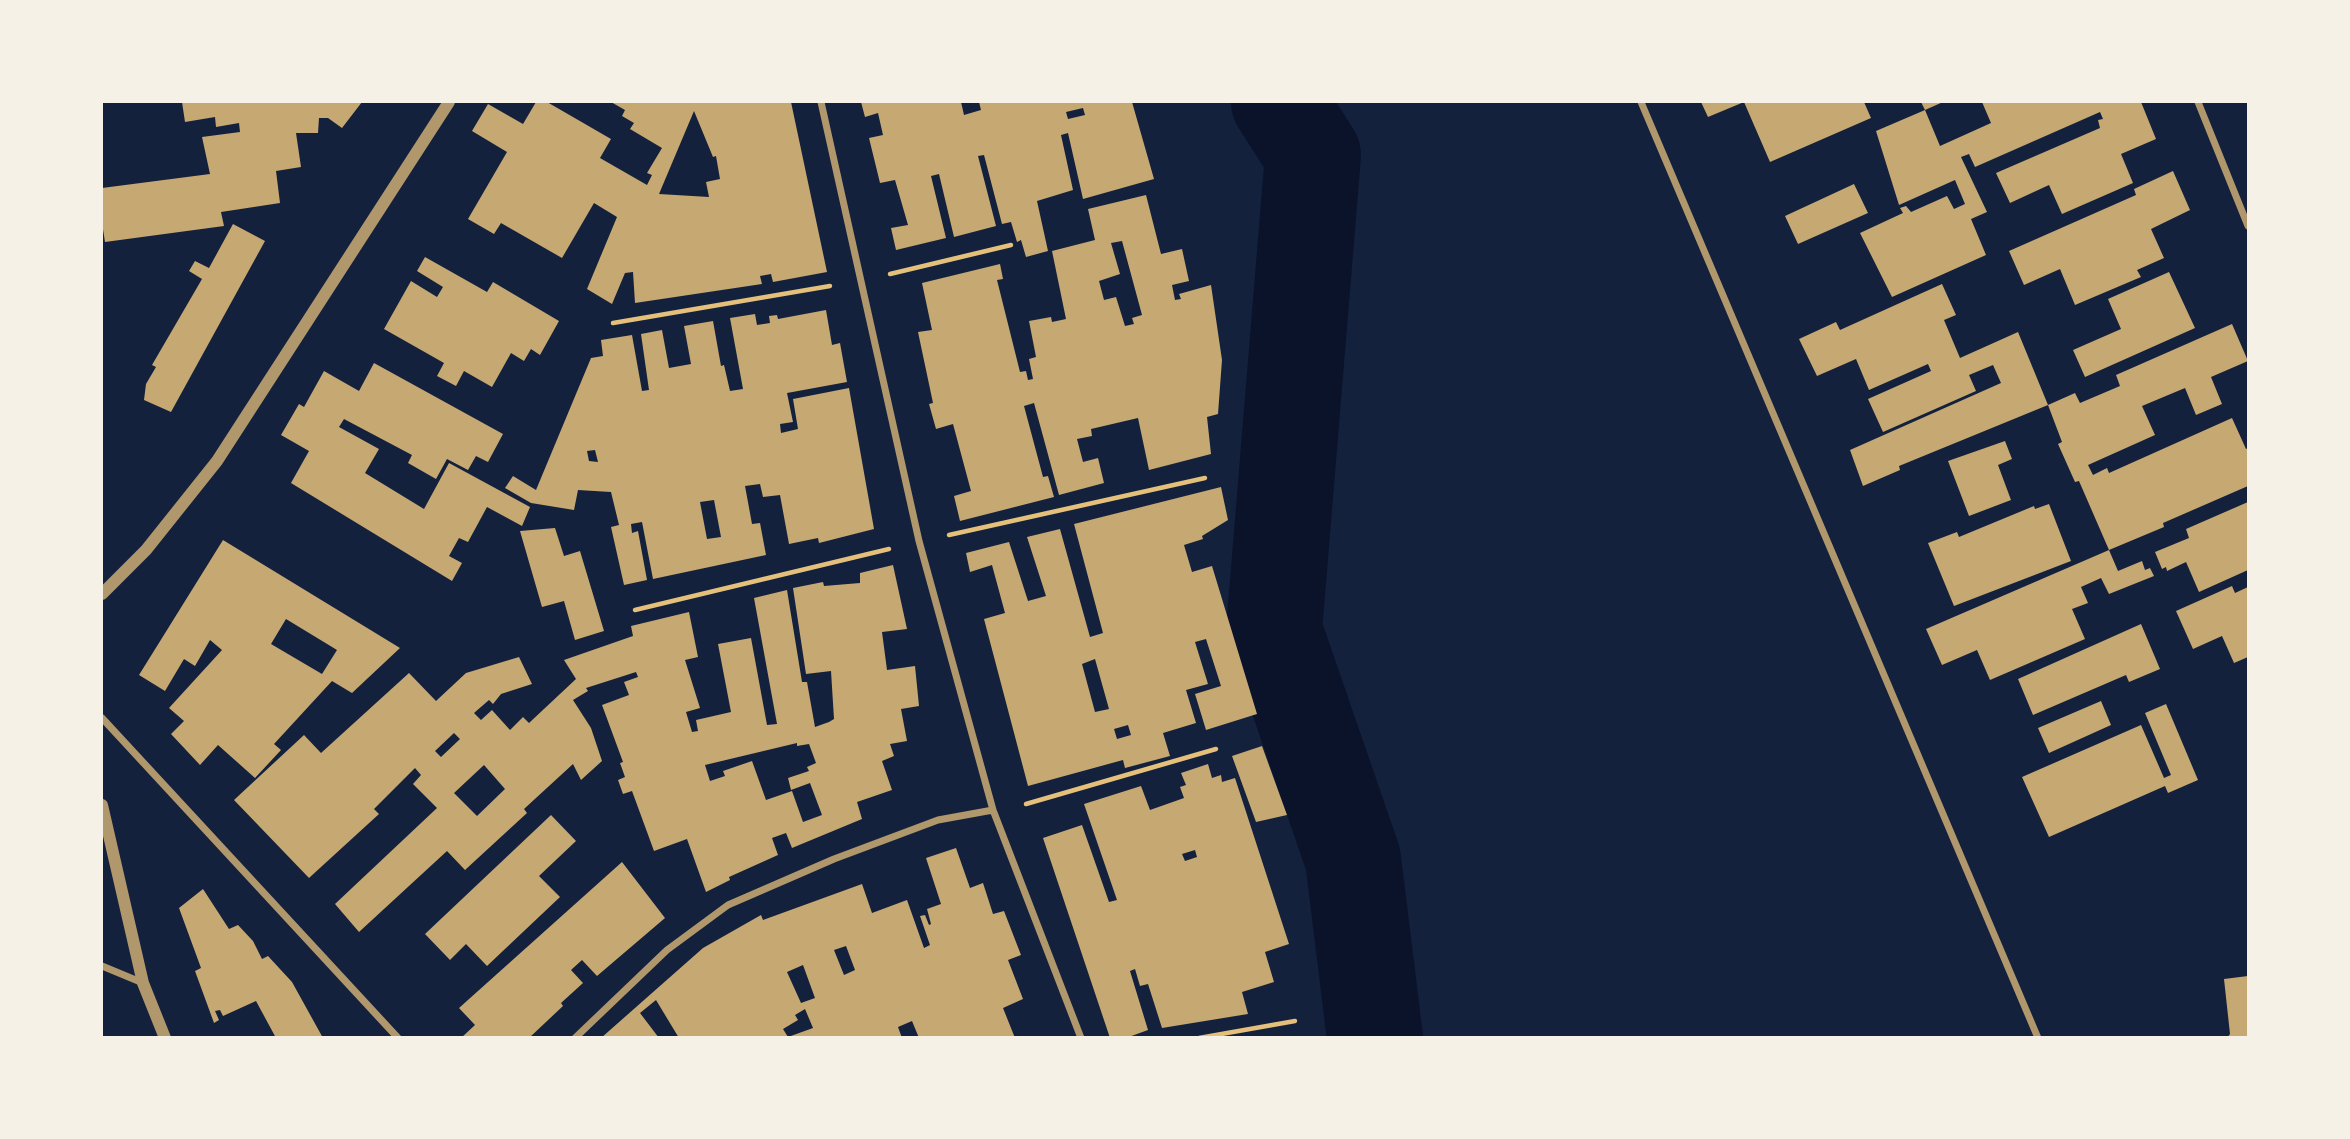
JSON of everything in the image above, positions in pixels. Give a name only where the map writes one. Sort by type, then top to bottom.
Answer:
[{"type":"street","points":[[102,594],[146,550],[217,461],[449,102]]},
{"type":"street","points":[[821,102],[919,541],[993,810],[1081,1038]]},
{"type":"street","points":[[1641,102],[2038,1038]]},
{"type":"street","points":[[2198,102],[2249,226]]},
{"type":"street","points":[[102,718],[398,1038]]},
{"type":"street","points":[[102,805],[143,983],[165,1038]]},
{"type":"street","points":[[575,1038],[667,950],[728,905],[834,859],[938,820],[993,810]]},
{"type":"street","points":[[102,965],[143,983]]},
{"type":"path","points":[[613,323],[863,281],[1011,245]]},
{"type":"path","points":[[993,810],[1034,803],[1216,749]]},
{"type":"path","points":[[1199,1038],[1295,1021]]},
{"type":"building","points":[[182,102],[362,102],[342,128],[328,118],[319,118],[318,133],[296,133],[301,167],[276,171],[280,203],[221,212],[224,226],[105,242],[102,188],[210,174],[202,137],[240,132],[239,123],[216,127],[215,117],[185,122]]},
{"type":"building","points":[[536,102],[547,102],[611,139],[600,158],[647,185],[652,175],[647,173],[662,148],[630,129],[634,123],[622,116],[625,110],[611,102],[791,102],[827,272],[773,282],[771,274],[760,276],[762,284],[635,303],[633,272],[625,273],[612,304],[587,289],[617,217],[594,203],[562,258],[501,223],[494,234],[468,219],[507,152],[472,131],[488,104],[523,124]],"holes":[[[694,111],[713,157],[716,156],[720,179],[706,182],[709,197],[659,194]]]},
{"type":"building","points":[[861,102],[961,102],[964,115],[981,110],[979,102],[1132,102],[1154,179],[1083,199],[1068,133],[1061,135],[1073,190],[1037,201],[1048,251],[1026,257],[1021,240],[1017,242],[1011,222],[1002,224],[984,155],[978,156],[996,226],[954,237],[939,174],[931,176],[946,238],[896,250],[891,228],[908,225],[895,180],[880,183],[869,138],[883,135],[878,113],[865,117]],"holes":[[[1083,108],[1085,115],[1068,119],[1066,112]]]},
{"type":"building","points":[[1701,102],[1744,102],[1708,117]]},
{"type":"building","points":[[1744,102],[1864,102],[1871,118],[1770,162]]},
{"type":"building","points":[[1921,102],[1943,102],[1925,110]]},
{"type":"building","points":[[1982,102],[2141,102],[2156,139],[2121,154],[2133,183],[2062,214],[2049,185],[2010,203],[1996,173],[2100,128],[2098,120],[2103,119],[2100,112],[1975,167],[1969,154],[1961,157],[1987,212],[1971,219],[1986,255],[1892,297],[1860,233],[1903,213],[1900,208],[1906,206],[1911,212],[1947,196],[1954,209],[1965,204],[1955,180],[1899,205],[1876,131],[1925,110],[1940,146],[1991,123]]},
{"type":"building","points":[[2173,171],[2190,210],[2151,229],[2164,258],[2137,270],[2141,277],[2075,305],[2060,269],[2024,285],[2009,251],[2136,195],[2134,189]]},
{"type":"building","points":[[1854,184],[1868,213],[1798,244],[1785,216]]},
{"type":"building","points":[[1146,195],[1161,254],[1182,249],[1189,281],[1172,285],[1175,300],[1181,299],[1179,294],[1211,285],[1222,360],[1218,414],[1207,417],[1211,454],[1149,470],[1138,418],[1091,429],[1092,436],[1077,439],[1083,462],[1098,458],[1104,483],[1059,495],[1034,403],[1024,406],[1043,477],[1048,476],[1054,497],[960,521],[954,496],[971,491],[953,424],[936,429],[929,404],[933,403],[918,332],[932,330],[922,283],[1000,264],[1003,279],[997,280],[1020,372],[1026,371],[1028,380],[1033,379],[1029,359],[1036,357],[1029,321],[1051,317],[1052,322],[1066,319],[1052,251],[1095,240],[1088,209]],"holes":[[[1122,241],[1142,315],[1132,318],[1134,324],[1125,326],[1116,297],[1104,300],[1099,281],[1120,274],[1111,243]]]},
{"type":"building","points":[[233,224],[265,241],[171,412],[144,400],[146,384],[156,367],[152,365],[202,279],[189,271],[195,261],[209,268]]},
{"type":"building","points":[[425,257],[487,292],[493,282],[559,321],[540,355],[531,349],[524,361],[511,353],[492,387],[464,371],[456,386],[437,376],[444,363],[384,329],[411,281],[437,297],[443,287],[417,271]]},
{"type":"building","points":[[2169,272],[2195,328],[2085,377],[2073,350],[2121,329],[2108,299]]},
{"type":"building","points":[[1942,284],[1956,315],[1944,320],[1960,358],[2018,332],[2048,405],[1899,466],[1900,470],[1863,486],[1850,450],[2001,383],[1993,365],[1969,375],[1976,391],[1883,432],[1868,399],[1931,371],[1928,364],[1869,390],[1856,359],[1817,376],[1799,339],[1836,322],[1840,330]]},
{"type":"building","points":[[826,310],[832,345],[840,343],[847,382],[787,393],[793,422],[780,424],[781,433],[798,429],[793,399],[849,388],[874,529],[819,543],[818,538],[789,544],[780,495],[763,497],[760,484],[745,486],[752,524],[760,523],[766,555],[653,579],[642,522],[631,524],[632,533],[638,531],[647,580],[624,585],[611,527],[619,525],[611,492],[578,490],[574,510],[531,503],[505,488],[513,476],[536,490],[591,358],[603,356],[601,340],[632,335],[642,391],[649,390],[641,334],[662,330],[669,368],[691,364],[684,326],[713,321],[721,366],[724,365],[730,391],[743,389],[730,318],[755,314],[757,325],[770,323],[769,316],[777,315],[778,319]],"holes":[[[595,450],[598,462],[589,461],[587,451]],[[714,500],[721,537],[707,539],[700,502]]]},
{"type":"building","points":[[2232,324],[2248,361],[2211,377],[2222,404],[2196,415],[2185,388],[2142,406],[2155,435],[2088,465],[2093,475],[2107,468],[2109,473],[2232,418],[2246,449],[2248,448],[2248,486],[2163,523],[2164,527],[2109,550],[2079,481],[2075,482],[2058,444],[2062,442],[2048,405],[2075,393],[2080,403],[2120,386],[2116,375]]},
{"type":"building","points":[[374,363],[503,434],[488,462],[476,456],[468,470],[447,459],[436,479],[408,463],[412,455],[344,419],[339,427],[379,449],[365,473],[424,509],[449,463],[530,507],[522,526],[487,507],[468,542],[459,538],[449,556],[462,563],[452,581],[291,483],[309,451],[281,435],[299,404],[304,407],[324,371],[359,391]]},
{"type":"building","points":[[2005,441],[2012,459],[1998,465],[2011,500],[1969,516],[1948,461]]},
{"type":"building","points":[[1221,487],[1228,520],[1202,536],[1203,539],[1184,545],[1192,572],[1212,566],[1257,714],[1206,730],[1195,694],[1221,686],[1206,639],[1195,642],[1208,684],[1186,690],[1196,723],[1163,733],[1170,756],[1125,768],[1123,760],[1028,786],[984,619],[1005,613],[992,565],[970,572],[966,553],[1009,542],[1028,601],[1046,596],[1027,537],[1060,529],[1090,637],[1103,633],[1074,524]],"holes":[[[1095,659],[1109,709],[1095,712],[1082,664]],[[1128,725],[1131,735],[1117,739],[1114,729]]]},
{"type":"building","points":[[2248,502],[2248,570],[2199,592],[2186,562],[2167,571],[2166,567],[2162,569],[2155,552],[2189,538],[2186,529]]},
{"type":"building","points":[[2049,504],[2071,561],[1954,606],[1928,543],[1957,532],[1959,537],[2034,506],[2035,509]]},
{"type":"building","points":[[555,528],[564,556],[580,551],[604,631],[575,640],[564,601],[542,607],[520,531]]},
{"type":"building","points":[[223,540],[400,648],[352,693],[332,681],[274,744],[281,750],[255,778],[218,745],[200,765],[171,734],[184,721],[169,708],[222,650],[210,640],[195,666],[184,659],[165,691],[139,675]],"holes":[[[286,619],[337,650],[322,674],[271,644]]]},
{"type":"building","points":[[2109,550],[2118,571],[2142,561],[2145,570],[2150,568],[2154,576],[2109,594],[2101,578],[2081,587],[2088,603],[2072,609],[2085,639],[1990,680],[1977,650],[1942,665],[1926,629]]},
{"type":"building","points":[[893,565],[907,629],[882,632],[887,670],[915,666],[919,706],[901,709],[907,741],[890,744],[894,756],[882,761],[892,790],[857,802],[862,819],[792,848],[786,833],[772,838],[778,855],[729,877],[730,880],[706,892],[687,839],[654,851],[632,791],[623,794],[618,780],[625,777],[620,763],[623,762],[602,705],[629,695],[624,682],[638,677],[636,672],[586,688],[588,691],[573,700],[591,728],[602,761],[581,780],[573,764],[524,809],[527,813],[465,870],[447,851],[359,932],[335,904],[437,808],[413,784],[421,775],[415,768],[374,809],[379,814],[309,878],[234,800],[304,735],[321,753],[409,673],[436,701],[466,673],[519,657],[532,684],[501,694],[493,704],[489,700],[474,713],[481,720],[492,710],[510,730],[523,717],[529,723],[576,679],[564,660],[633,636],[631,626],[689,612],[698,657],[685,660],[700,708],[686,712],[692,732],[698,731],[696,720],[731,712],[718,644],[751,638],[767,725],[777,724],[754,598],[787,590],[802,682],[807,682],[815,727],[829,722],[834,719],[831,671],[806,674],[793,588],[823,582],[824,586],[860,583],[860,573]],"holes":[[[454,733],[460,739],[441,757],[435,751]],[[797,743],[797,746],[809,744],[816,763],[807,767],[809,771],[788,778],[791,790],[810,783],[822,815],[803,822],[792,791],[766,800],[752,761],[723,771],[725,776],[710,781],[705,765]],[[484,765],[505,789],[477,816],[454,793]]]},
{"type":"building","points":[[2232,586],[2235,593],[2248,587],[2248,657],[2234,663],[2222,636],[2193,649],[2176,611]]},
{"type":"building","points":[[2141,624],[2160,669],[2129,682],[2126,675],[2033,715],[2018,679]]},
{"type":"building","points":[[2101,701],[2111,725],[2049,753],[2038,728]]},
{"type":"building","points":[[2166,704],[2198,780],[2168,793],[2165,786],[2049,837],[2022,777],[2141,725],[2164,778],[2171,775],[2145,713]]},
{"type":"building","points":[[1262,746],[1287,815],[1256,822],[1232,756]]},
{"type":"building","points":[[1208,764],[1212,778],[1221,775],[1222,782],[1235,778],[1289,944],[1265,952],[1274,982],[1242,992],[1248,1014],[1162,1028],[1148,984],[1140,986],[1135,969],[1130,971],[1148,1030],[1126,1038],[1110,1038],[1043,838],[1082,825],[1109,902],[1117,900],[1084,804],[1141,786],[1150,810],[1184,798],[1180,787],[1186,785],[1181,773]],"holes":[[[1195,850],[1197,857],[1185,861],[1182,854]]]},
{"type":"building","points":[[551,815],[576,841],[539,876],[560,897],[487,966],[466,944],[450,960],[425,934]]},
{"type":"building","points":[[956,848],[970,888],[983,883],[993,914],[1004,911],[1021,955],[1008,960],[1023,999],[1003,1008],[1015,1038],[919,1038],[912,1021],[898,1027],[902,1038],[679,1038],[656,1000],[640,1013],[659,1038],[601,1038],[703,948],[761,915],[763,920],[862,884],[872,913],[907,900],[924,948],[930,945],[920,916],[925,915],[929,925],[931,924],[927,909],[941,904],[926,858]],"holes":[[[846,946],[855,970],[844,975],[834,950]],[[803,965],[815,998],[801,1003],[787,972]],[[805,1009],[813,1028],[788,1037],[783,1029],[798,1020],[795,1015]]]},
{"type":"building","points":[[622,862],[665,918],[597,976],[582,960],[571,970],[583,983],[529,1038],[461,1038],[475,1025],[459,1008]]},
{"type":"building","points":[[203,889],[229,929],[238,925],[253,941],[262,959],[268,956],[292,982],[323,1038],[276,1038],[256,1001],[223,1016],[220,1010],[215,1011],[219,1020],[214,1023],[195,971],[201,968],[179,908]]},
{"type":"building","points":[[2248,976],[2248,1038],[2227,1038],[2230,1034],[2224,979]]},
{"type":"waterway","points":[[1279,102],[1313,155],[1274,630],[1353,859],[1375,1038]]}]
